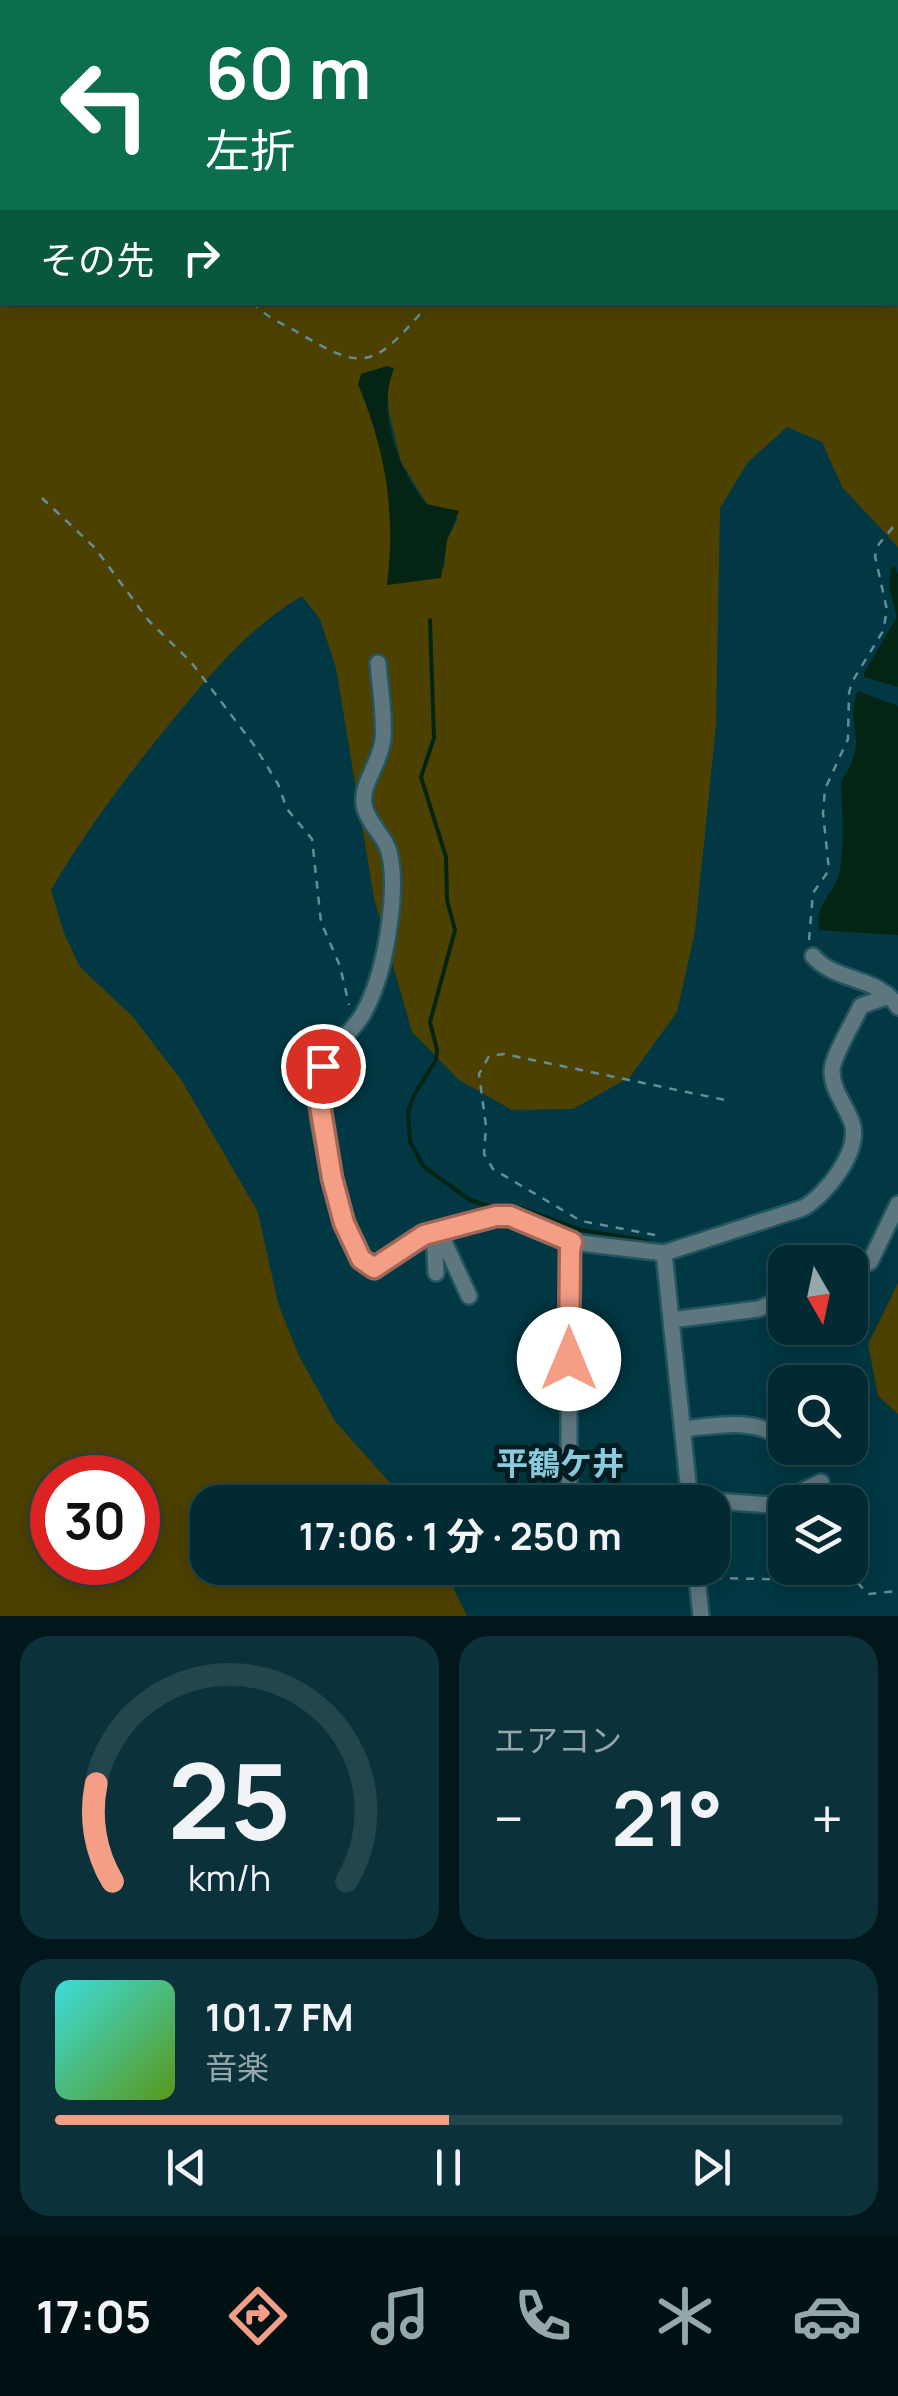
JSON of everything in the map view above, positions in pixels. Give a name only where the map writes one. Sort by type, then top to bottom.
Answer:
[{"type":"street","points":[[378,663],[383,738],[363,798],[364,810],[389,853],[391,915],[377,984],[356,1025],[323,1066],[316,1081],[322,1128],[344,1223],[361,1259],[374,1268],[424,1235],[496,1216],[510,1216],[572,1242],[664,1253],[803,1208],[819,1196],[846,1158],[853,1133],[838,1098],[832,1070],[861,1006],[894,1001]]},
{"type":"street","points":[[813,956],[832,973],[881,989],[894,1001]]},
{"type":"street","points":[[868,1263],[898,1204]]},
{"type":"street","points":[[436,1232],[436,1273]]},
{"type":"street","points":[[436,1232],[469,1296]]},
{"type":"street","points":[[570,1485],[572,1242]]},
{"type":"street","points":[[664,1253],[688,1485]]},
{"type":"street","points":[[671,1320],[768,1306]]},
{"type":"street","points":[[682,1429],[742,1424],[768,1428]]},
{"type":"street","points":[[816,1485],[821,1482]]},
{"type":"street","points":[[730,1503],[768,1505]]},
{"type":"street","points":[[698,1585],[701,1616]]},
{"type":"path","points":[[257,305],[317,344],[352,361],[371,358],[391,348],[420,314]]},
{"type":"path","points":[[42,498],[95,548],[149,621],[192,662],[254,745],[278,784],[287,808],[312,839],[321,922],[340,966],[350,1015],[356,1025]]},
{"type":"path","points":[[813,956],[808,948],[809,909],[813,893],[829,870],[824,789],[848,739],[852,682],[883,631],[887,610],[875,556],[879,544],[898,521]]},
{"type":"path","points":[[664,1253],[654,1234],[581,1220],[494,1169],[484,1154],[486,1126],[479,1074],[483,1062],[489,1056],[504,1054],[730,1101]]},
{"type":"path","points":[[730,1575],[856,1581],[868,1594],[898,1590]]},
{"type":"shaded area","points":[[0,305],[898,305],[898,547],[842,487],[822,442],[787,427],[748,462],[720,508],[716,725],[695,931],[677,1012],[630,1077],[573,1109],[512,1110],[459,1080],[412,1032],[374,898],[336,668],[320,619],[302,596],[249,635],[190,699],[110,801],[51,890],[80,967],[133,1017],[182,1081],[258,1212],[278,1303],[299,1356],[335,1421],[392,1485],[190,1485],[190,1585],[452,1585],[467,1616],[0,1616]],"holes":[[[388,366],[394,369],[387,386],[389,413],[401,462],[427,504],[458,518],[447,540],[444,568],[388,585],[392,539],[385,459],[361,374]]]},
{"type":"shaded area","points":[[388,366],[394,369],[387,403],[389,421],[407,474],[426,504],[459,511],[447,540],[441,578],[387,585],[390,532],[386,483],[376,434],[358,384],[361,374]]},
{"type":"shaded area","points":[[892,566],[898,575],[898,687],[864,677],[897,617],[889,587]]},
{"type":"shaded area","points":[[858,691],[898,706],[898,935],[819,930],[822,905],[840,870],[841,781],[855,753],[853,714]]},
{"type":"shaded area","points":[[898,1283],[898,1414],[878,1396],[868,1344]]},
{"type":"waterway","points":[[430,620],[434,738],[421,777],[446,857],[447,900],[455,930],[430,1022],[436,1060],[408,1112],[410,1142],[424,1167],[470,1200],[488,1206],[520,1208],[581,1230],[647,1241]]},
{"type":"district","name":"平鶴ケ井","points":[[560,1463]]},
{"type":"route","points":[[323,1066],[316,1081],[322,1128],[344,1223],[361,1259],[374,1268],[424,1235],[496,1216],[510,1216],[555,1233],[572,1242],[569,1359]]}]
